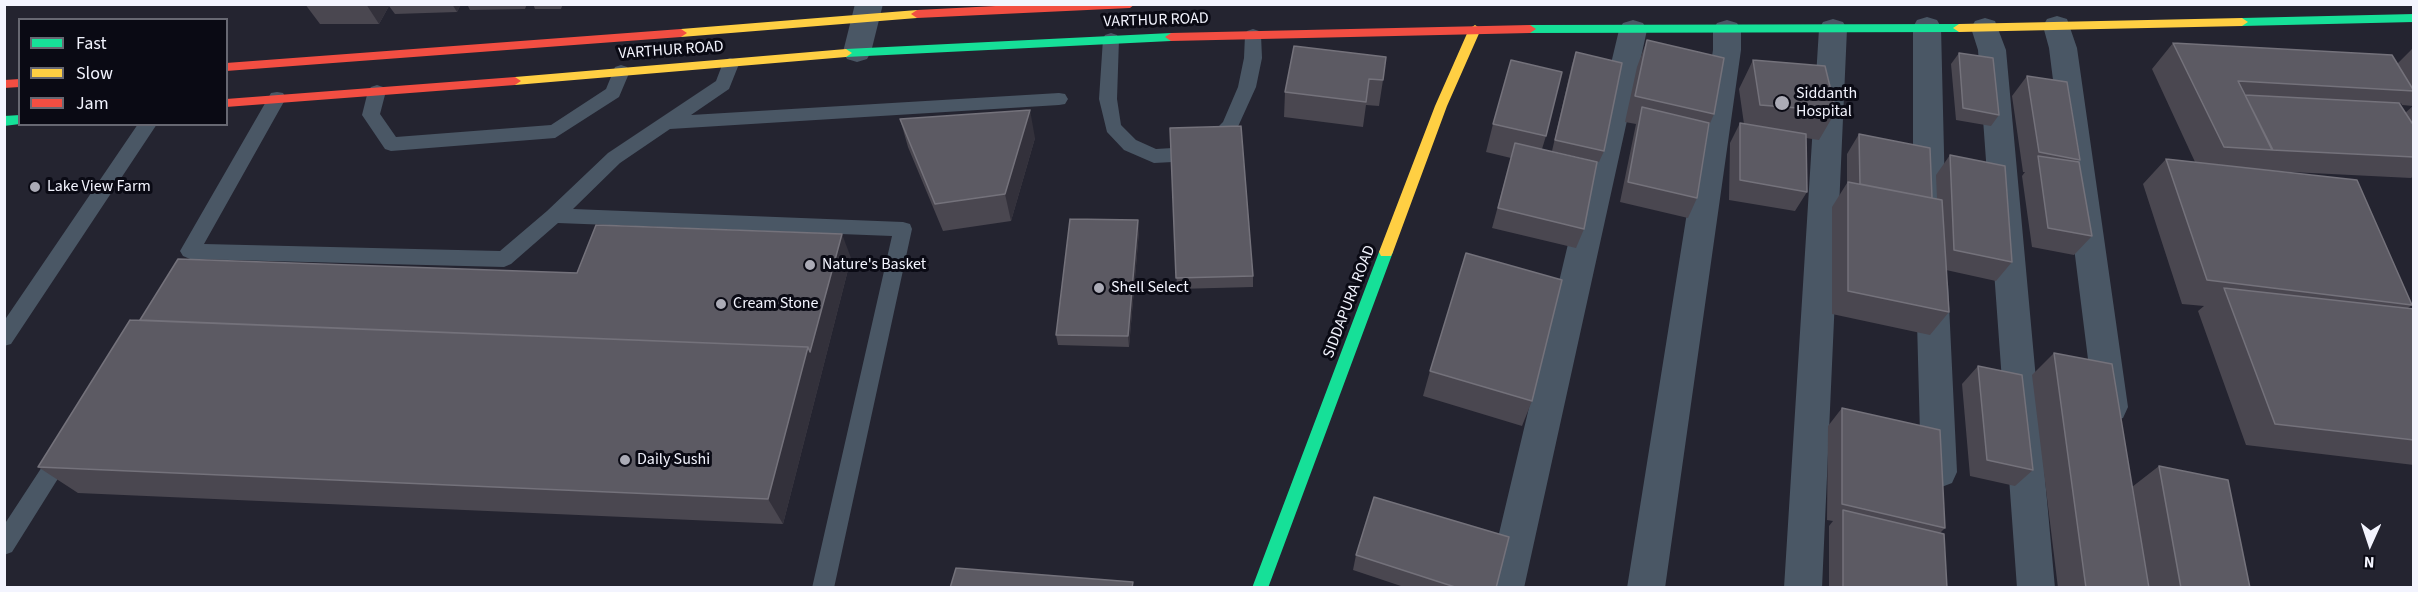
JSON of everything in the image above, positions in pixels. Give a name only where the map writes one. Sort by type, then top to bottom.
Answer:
[{"type":"main road","name":"VARTHUR ROAD","points":[[228,67],[686,33],[866,11],[1130,4]]},
{"type":"main road","name":"VARTHUR ROAD","points":[[228,103],[730,64],[856,52],[1111,39],[1475,29],[1985,28],[2414,18]]},
{"type":"main road","name":"SIDDAPURA ROAD","points":[[1260,588],[1442,106],[1475,29]]},
{"type":"street","points":[[856,52],[866,11]]},
{"type":"street","points":[[2057,26],[2065,60],[2115,434]]},
{"type":"street","points":[[1927,27],[1930,224]]},
{"type":"street","points":[[1985,28],[1992,50],[2036,588]]},
{"type":"street","points":[[1803,588],[1833,29]]},
{"type":"street","points":[[1505,588],[1633,30]]},
{"type":"street","points":[[1646,588],[1725,61],[1727,30]]},
{"type":"street","points":[[1931,259],[1940,502]]},
{"type":"lane","points":[[1111,39],[1108,99],[1113,127],[1130,145],[1154,156],[1192,154],[1212,144],[1230,126],[1247,87],[1253,58],[1253,35]]},
{"type":"lane","points":[[190,251],[504,259],[554,216],[614,158],[663,123],[723,85],[730,64]]},
{"type":"lane","points":[[377,91],[371,115],[391,144],[543,132],[555,131],[613,93],[621,71]]},
{"type":"lane","points":[[178,271],[277,98]]},
{"type":"lane","points":[[663,123],[1059,99]]},
{"type":"lane","points":[[4,338],[147,126]]},
{"type":"lane","points":[[554,216],[903,229],[823,588]]},
{"type":"lane","points":[[4,545],[73,437]]},
{"type":"building","points":[[1647,40],[1724,58],[1714,114],[1635,96]]},
{"type":"building","points":[[2173,43],[2392,55],[2414,91],[2238,81],[2273,150],[2224,147]]},
{"type":"building","points":[[1294,46],[1386,57],[1383,80],[1369,79],[1366,102],[1285,92]]},
{"type":"building","points":[[1576,52],[1622,63],[1604,151],[1555,140]]},
{"type":"building","points":[[1959,53],[1993,58],[1999,115],[1963,108]]},
{"type":"building","points":[[1511,60],[1562,72],[1546,136],[1493,124]]},
{"type":"building","points":[[1753,60],[1825,66],[1836,111],[1760,105]]},
{"type":"building","points":[[2027,76],[2067,82],[2080,160],[2039,152]]},
{"type":"building","points":[[2245,95],[2399,103],[2414,126],[2414,157],[2272,150]]},
{"type":"building","points":[[1642,107],[1709,123],[1697,198],[1628,182]]},
{"type":"building","points":[[1030,110],[1005,194],[935,204],[900,119]]},
{"type":"building","points":[[1740,123],[1806,134],[1807,192],[1740,180]]},
{"type":"building","points":[[1241,126],[1253,276],[1176,278],[1170,128]]},
{"type":"building","points":[[1859,134],[1930,148],[1932,198],[1860,184]]},
{"type":"building","points":[[1515,143],[1597,162],[1584,229],[1498,208]]},
{"type":"building","points":[[1950,155],[2005,166],[2012,262],[1954,250]]},
{"type":"building","points":[[2038,156],[2079,162],[2092,236],[2048,228]]},
{"type":"building","points":[[2166,159],[2357,180],[2412,305],[2207,280]]},
{"type":"building","points":[[1848,182],[1942,200],[1949,312],[1848,291]]},
{"type":"building","name":"Shell Select","points":[[1070,219],[1138,220],[1128,336],[1056,335]]},
{"type":"building","points":[[596,225],[842,234],[810,352],[808,347],[140,320],[178,259],[577,273]]},
{"type":"building","points":[[1466,253],[1562,280],[1532,401],[1430,371]]},
{"type":"building","points":[[2224,288],[2414,309],[2414,440],[2275,424]]},
{"type":"building","points":[[130,320],[808,347],[768,499],[38,467]]},
{"type":"building","points":[[2054,353],[2112,364],[2149,588],[2086,588]]},
{"type":"building","points":[[1978,366],[2022,375],[2033,470],[1987,460]]},
{"type":"building","points":[[1842,408],[1940,430],[1945,528],[1842,504]]},
{"type":"building","points":[[2159,466],[2228,480],[2250,588],[2181,588]]},
{"type":"building","points":[[1374,497],[1509,537],[1496,588],[1458,588],[1356,555]]},
{"type":"building","points":[[1843,510],[1944,534],[1947,588],[1843,588]]},
{"type":"building","points":[[956,568],[1133,582],[1132,588],[950,588]]},
{"type":"traffic: fast","points":[[2242,22],[2414,18]]},
{"type":"traffic: fast","points":[[1530,29],[1959,28]]},
{"type":"traffic: fast","points":[[846,53],[1171,37]]},
{"type":"traffic: fast","points":[[4,121],[18,120]]},
{"type":"traffic: fast","points":[[1260,588],[1386,252]]},
{"type":"traffic: slow","points":[[681,33],[917,14]]},
{"type":"traffic: slow","points":[[1959,28],[2242,22]]},
{"type":"traffic: slow","points":[[1386,252],[1441,106],[1475,29]]},
{"type":"traffic: slow","points":[[515,81],[846,53]]},
{"type":"traffic: jam","points":[[917,14],[1130,4]]},
{"type":"traffic: jam","points":[[1171,37],[1530,29]]},
{"type":"traffic: jam","points":[[228,67],[681,33]]},
{"type":"traffic: jam","points":[[228,103],[515,81]]},
{"type":"traffic: jam","points":[[4,84],[18,83]]},
{"type":"place","name":"Siddanth Hospital","points":[[1782,103]]},
{"type":"place","name":"Lake View Farm","points":[[35,187]]},
{"type":"place","name":"Nature's Basket","points":[[810,265]]},
{"type":"place","name":"Shell Select","points":[[1099,288]]},
{"type":"place","name":"Cream Stone","points":[[721,304]]},
{"type":"place","name":"Daily Sushi","points":[[625,460]]}]
